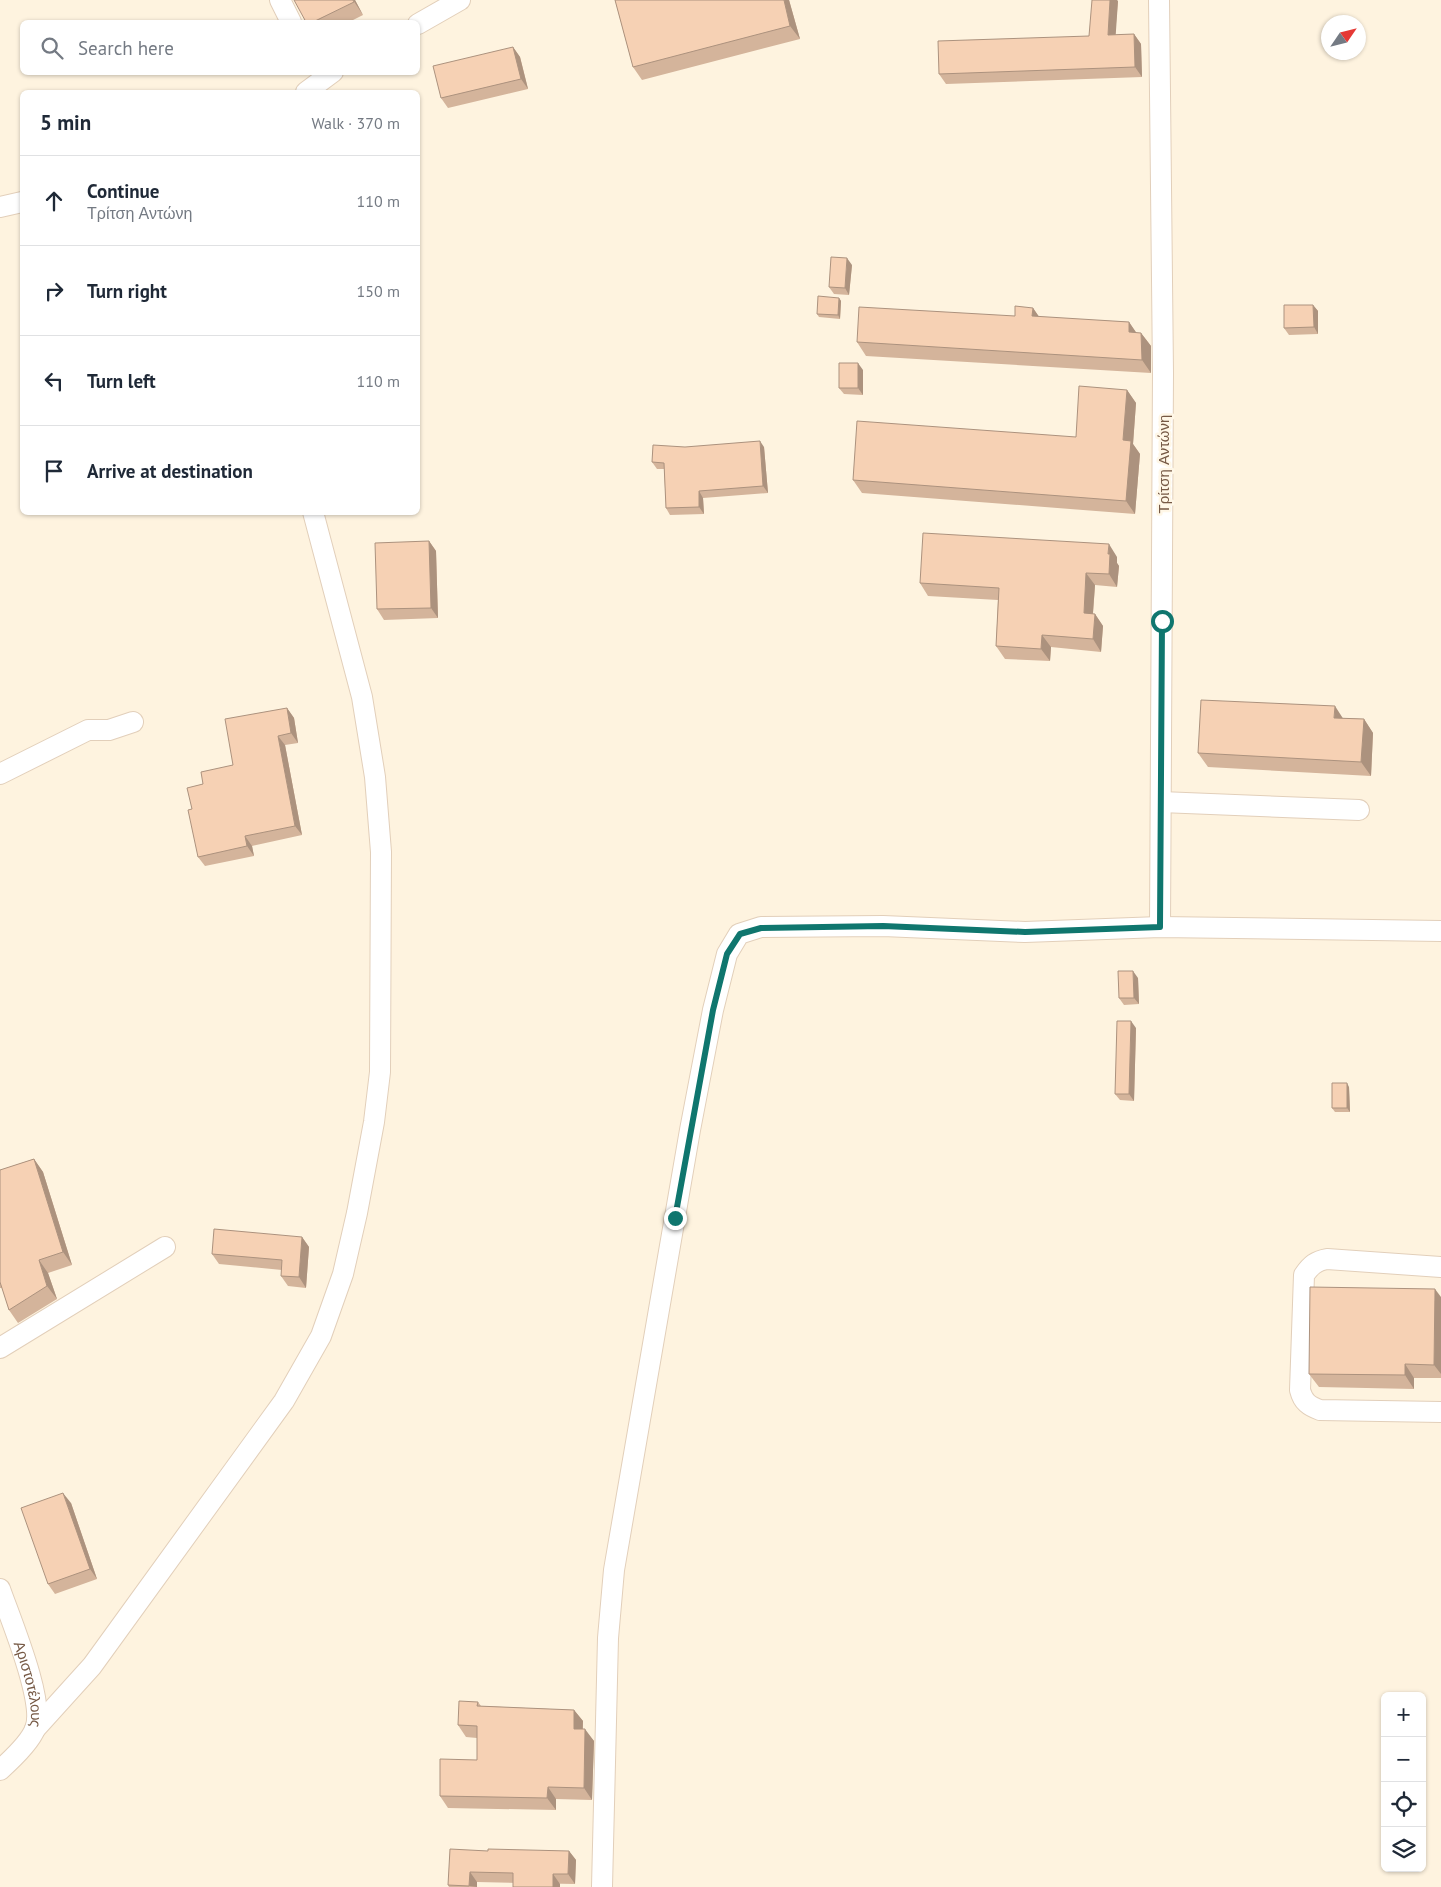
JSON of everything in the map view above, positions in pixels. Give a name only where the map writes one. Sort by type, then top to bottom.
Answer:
[{"type":"street","points":[[280,0],[290,20]]},
{"type":"street","points":[[420,23],[460,0]]},
{"type":"street","name":"Τρίτση Αντώνη","points":[[1159,0],[1163,224],[1160,927]]},
{"type":"street","points":[[0,208],[20,203]]},
{"type":"street","points":[[35,1729],[92,1666],[284,1400],[321,1336],[343,1274],[353,1231],[374,1122],[380,1072],[381,852],[375,776],[362,697],[314,515]]},
{"type":"street","points":[[0,774],[88,730],[109,730],[133,722]]},
{"type":"street","points":[[1161,802],[1359,810]]},
{"type":"street","points":[[602,1887],[608,1638],[614,1570],[690,1130],[713,1010],[727,954],[740,934],[761,928],[883,926],[1025,932],[1160,927],[1441,931]]},
{"type":"street","points":[[0,1348],[165,1247]]},
{"type":"street","points":[[1441,1267],[1327,1259],[1318,1261],[1309,1267],[1304,1275],[1300,1390],[1302,1398],[1308,1405],[1320,1410],[1441,1412]]},
{"type":"street","name":"Αριστοτέλους","points":[[0,1590],[36,1699],[35,1729],[0,1770]]},
{"type":"building","points":[[294,0],[353,0],[354,2],[317,20],[305,20]]},
{"type":"building","points":[[615,0],[784,0],[790,26],[633,67]]},
{"type":"building","points":[[1092,0],[1110,0],[1108,35],[1134,34],[1135,67],[939,74],[938,41],[1089,36]]},
{"type":"building","points":[[513,47],[521,79],[441,98],[433,66]]},
{"type":"building","points":[[831,257],[847,258],[845,288],[829,287]]},
{"type":"building","points":[[818,296],[839,298],[838,315],[817,314]]},
{"type":"building","points":[[1284,305],[1313,305],[1314,327],[1284,328]]},
{"type":"building","points":[[1015,306],[1033,308],[1032,316],[1129,322],[1129,332],[1141,333],[1142,360],[857,342],[859,307],[1015,316]]},
{"type":"building","points":[[839,363],[858,363],[858,388],[839,388]]},
{"type":"building","points":[[1079,386],[1127,390],[1123,440],[1131,441],[1126,501],[853,480],[857,421],[1076,437]]},
{"type":"building","points":[[760,441],[763,486],[699,491],[699,507],[666,508],[664,463],[652,462],[653,445],[685,447]]},
{"type":"building","points":[[923,533],[1109,544],[1109,574],[1086,573],[1084,613],[1095,614],[1093,639],[1042,635],[1041,649],[996,646],[999,588],[920,583]]},
{"type":"building","points":[[429,541],[431,608],[377,609],[375,543]]},
{"type":"building","points":[[1201,700],[1335,706],[1334,718],[1364,719],[1361,762],[1198,753]]},
{"type":"building","points":[[287,708],[291,733],[278,736],[295,826],[245,836],[247,846],[198,857],[188,810],[192,809],[187,788],[203,784],[201,772],[233,765],[225,719]]},
{"type":"building","points":[[1118,971],[1133,971],[1134,998],[1119,998]]},
{"type":"building","points":[[1117,1021],[1131,1021],[1129,1094],[1115,1094]]},
{"type":"building","points":[[1332,1083],[1347,1083],[1347,1108],[1332,1108]]},
{"type":"building","points":[[34,1159],[63,1252],[39,1260],[47,1286],[9,1310],[0,1282],[0,1170]]},
{"type":"building","points":[[214,1229],[302,1237],[299,1277],[281,1276],[282,1260],[212,1254]]},
{"type":"building","points":[[1310,1287],[1435,1289],[1434,1365],[1405,1364],[1405,1375],[1309,1374]]},
{"type":"building","points":[[63,1493],[90,1569],[48,1584],[21,1508]]},
{"type":"building","points":[[459,1701],[478,1702],[477,1706],[574,1710],[574,1729],[585,1729],[584,1788],[548,1787],[547,1798],[440,1796],[440,1759],[477,1760],[477,1726],[458,1725]]},
{"type":"building","points":[[450,1849],[569,1851],[568,1874],[553,1874],[553,1887],[513,1887],[513,1873],[470,1872],[469,1886],[448,1885]]},
{"type":"route","points":[[675,1218],[713,1010],[727,954],[740,934],[761,928],[883,926],[1025,932],[1160,927],[1162,621]]}]
